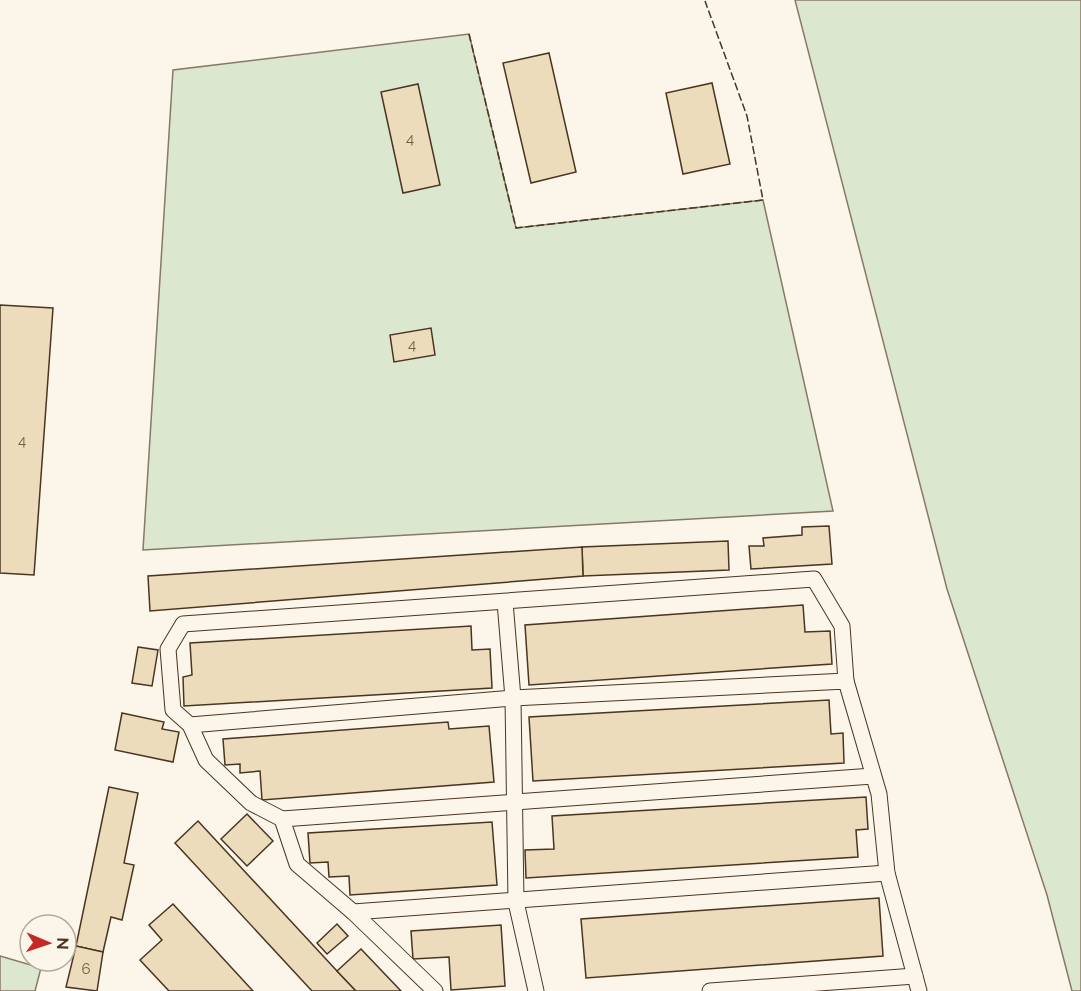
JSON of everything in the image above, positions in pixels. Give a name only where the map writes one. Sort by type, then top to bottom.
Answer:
[{"type":"lane","points":[[873,776],[282,819],[251,804],[206,760],[190,725],[172,710],[168,649],[183,624],[814,579],[842,626],[846,681],[879,794],[887,873],[919,991]]},
{"type":"lane","points":[[505,602],[513,698],[516,902],[536,991]]},
{"type":"lane","points":[[190,725],[513,698],[846,681]]},
{"type":"lane","points":[[282,819],[297,864],[353,912],[435,991]]},
{"type":"lane","points":[[353,912],[516,902],[887,873]]},
{"type":"lane","points":[[710,991],[915,976]]},
{"type":"green space","points":[[795,0],[1081,0],[1081,991],[1072,991],[1047,895],[947,589]]},
{"type":"green space","points":[[469,34],[516,228],[763,200],[833,511],[143,550],[173,70]]},
{"type":"green space","points":[[0,956],[18,961],[18,973],[40,973],[35,991],[0,991]]},
{"type":"building","points":[[549,53],[576,172],[531,183],[503,63]]},
{"type":"building","points":[[712,83],[730,164],[683,174],[666,93]]},
{"type":"building","points":[[418,84],[440,185],[403,193],[381,92]]},
{"type":"building","points":[[0,305],[53,308],[34,575],[0,573]]},
{"type":"building","points":[[431,328],[435,355],[394,362],[390,335]]},
{"type":"building","points":[[829,526],[832,564],[751,569],[749,546],[764,546],[763,538],[802,535],[802,527]]},
{"type":"building","points":[[728,541],[729,570],[583,576],[582,547]]},
{"type":"building","points":[[582,547],[583,576],[150,611],[148,576]]},
{"type":"building","points":[[803,605],[805,632],[830,631],[832,664],[529,685],[525,625]]},
{"type":"building","points":[[471,626],[472,650],[490,649],[492,688],[184,706],[183,677],[192,675],[190,643]]},
{"type":"building","points":[[138,647],[158,650],[152,686],[132,683]]},
{"type":"building","points":[[829,700],[831,734],[843,733],[844,763],[533,781],[529,717]]},
{"type":"building","points":[[122,713],[164,722],[162,729],[179,732],[173,762],[115,750]]},
{"type":"building","points":[[448,722],[449,729],[489,726],[494,782],[262,800],[260,771],[240,773],[240,764],[225,765],[223,739]]},
{"type":"building","points":[[109,787],[138,793],[124,863],[134,865],[122,920],[111,917],[103,952],[78,946],[78,936]]},
{"type":"building","points":[[866,797],[868,829],[856,830],[858,857],[526,878],[525,850],[554,849],[552,816]]},
{"type":"building","points":[[247,814],[273,841],[247,866],[221,839]]},
{"type":"building","points":[[198,821],[356,991],[312,991],[175,843]]},
{"type":"building","points":[[492,822],[497,885],[350,895],[349,876],[329,877],[328,862],[310,863],[308,833]]},
{"type":"building","points":[[879,898],[883,956],[586,978],[581,919]]},
{"type":"building","points":[[173,904],[253,991],[169,991],[140,960],[162,940],[149,925]]},
{"type":"building","points":[[337,924],[348,936],[327,954],[317,943]]},
{"type":"building","points":[[501,925],[505,986],[451,990],[449,957],[413,959],[411,931]]},
{"type":"building","points":[[78,946],[103,952],[97,991],[66,987],[69,973],[78,973]]},
{"type":"building","points":[[361,949],[401,991],[356,991],[337,971]]},
{"type":"fence","points":[[469,34],[516,228],[763,200],[747,116],[705,1]]}]
